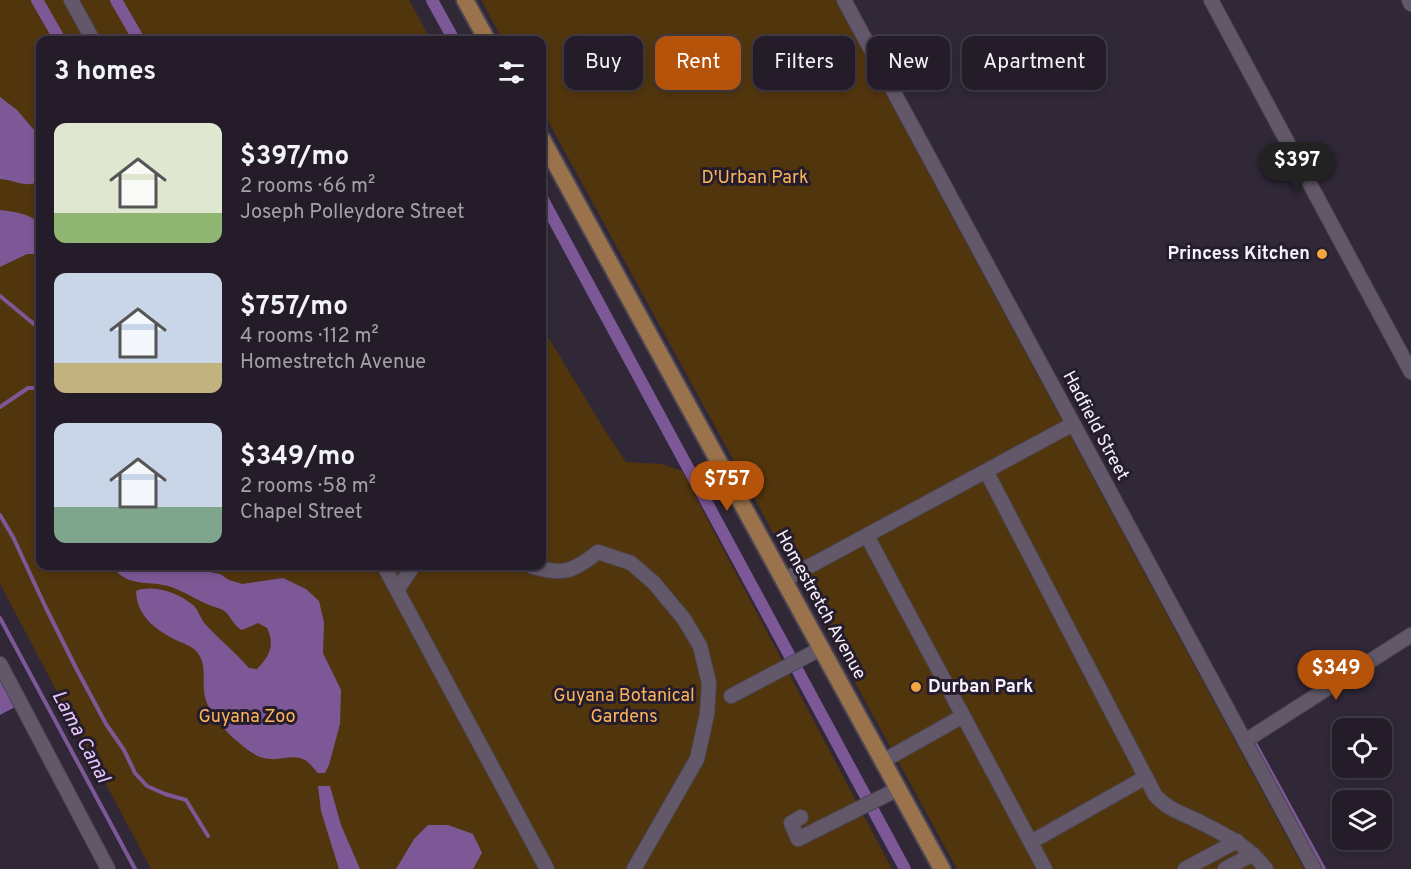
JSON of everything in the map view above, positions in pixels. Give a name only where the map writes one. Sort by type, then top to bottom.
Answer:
[{"type":"main road","points":[[465,0],[485,36]]},
{"type":"main road","name":"Homestretch Avenue","points":[[546,146],[942,869]]},
{"type":"street","points":[[71,0],[91,36]]},
{"type":"street","name":"Hadfield Street","points":[[844,0],[1314,869]]},
{"type":"street","points":[[1211,0],[1411,372]]},
{"type":"street","points":[[1409,0],[1411,4]]},
{"type":"street","points":[[784,580],[1073,424]]},
{"type":"street","points":[[986,471],[1146,777],[1162,803],[1237,842],[1253,854],[1266,869]]},
{"type":"street","points":[[867,536],[1045,869]]},
{"type":"street","points":[[545,570],[556,573],[578,567],[597,552],[632,563],[654,583],[684,619],[700,646],[709,684],[707,714],[697,759],[634,869]]},
{"type":"street","points":[[386,570],[547,869]]},
{"type":"street","points":[[397,590],[410,570]]},
{"type":"street","points":[[1245,741],[1411,635]]},
{"type":"street","points":[[731,696],[788,668],[822,648]]},
{"type":"street","points":[[0,664],[108,869]]},
{"type":"street","points":[[883,761],[963,716]]},
{"type":"street","points":[[1031,842],[1146,777]]},
{"type":"street","points":[[801,817],[791,823],[798,838],[898,789]]},
{"type":"street","points":[[1185,869],[1237,842]]},
{"type":"street","points":[[1225,869],[1253,854]]},
{"type":"green space","points":[[0,0],[409,0],[429,36],[36,36],[36,570],[546,570],[546,334],[626,462],[662,464],[682,471],[892,869],[151,869],[0,584]]},
{"type":"green space","name":"D'Urban Park","points":[[481,0],[835,0],[854,36],[753,36],[753,90],[855,90],[855,37],[867,59],[867,90],[884,90],[1304,869],[957,869],[546,117],[546,36],[501,36]]},
{"type":"shaded area","points":[[0,97],[17,110],[36,132],[36,183],[25,184],[0,179]]},
{"type":"shaded area","points":[[0,210],[17,212],[36,220],[36,254],[27,254],[0,267]]},
{"type":"shaded area","points":[[116,570],[199,570],[220,574],[242,584],[283,578],[306,589],[319,601],[324,622],[323,653],[341,690],[340,724],[325,773],[318,773],[307,761],[298,758],[272,759],[257,756],[228,733],[216,720],[205,697],[203,666],[199,654],[149,622],[140,608],[136,591],[158,589],[173,593],[187,601],[195,607],[206,625],[249,668],[257,669],[268,655],[271,640],[267,628],[258,623],[242,630],[223,610],[171,587],[131,580]]},
{"type":"shaded area","points":[[0,675],[17,706],[0,715]]},
{"type":"shaded area","points":[[318,786],[330,786],[341,825],[360,869],[339,869],[321,811]]},
{"type":"shaded area","points":[[428,825],[448,825],[473,834],[482,853],[473,869],[396,869],[414,839]]},
{"type":"waterway","points":[[37,0],[58,36]]},
{"type":"waterway","points":[[116,0],[137,36]]},
{"type":"waterway","points":[[432,0],[452,36]]},
{"type":"waterway","points":[[546,205],[905,869]]},
{"type":"waterway","points":[[0,296],[36,326]]},
{"type":"waterway","points":[[0,407],[28,388],[36,388]]},
{"type":"waterway","points":[[0,515],[13,537],[76,668],[135,773],[147,786],[186,800],[208,836]]},
{"type":"waterway","name":"Lama Canal","points":[[0,618],[135,869]]},
{"type":"waterway","points":[[1255,743],[1324,869]]},
{"type":"place","name":"Princess Kitchen","points":[[1322,254]]},
{"type":"place","name":"Durban Park","points":[[916,687]]},
{"type":"park label","name":"Guyana Botanical Gardens","points":[[624,706]]},
{"type":"park label","name":"Guyana Zoo","points":[[247,717]]}]
